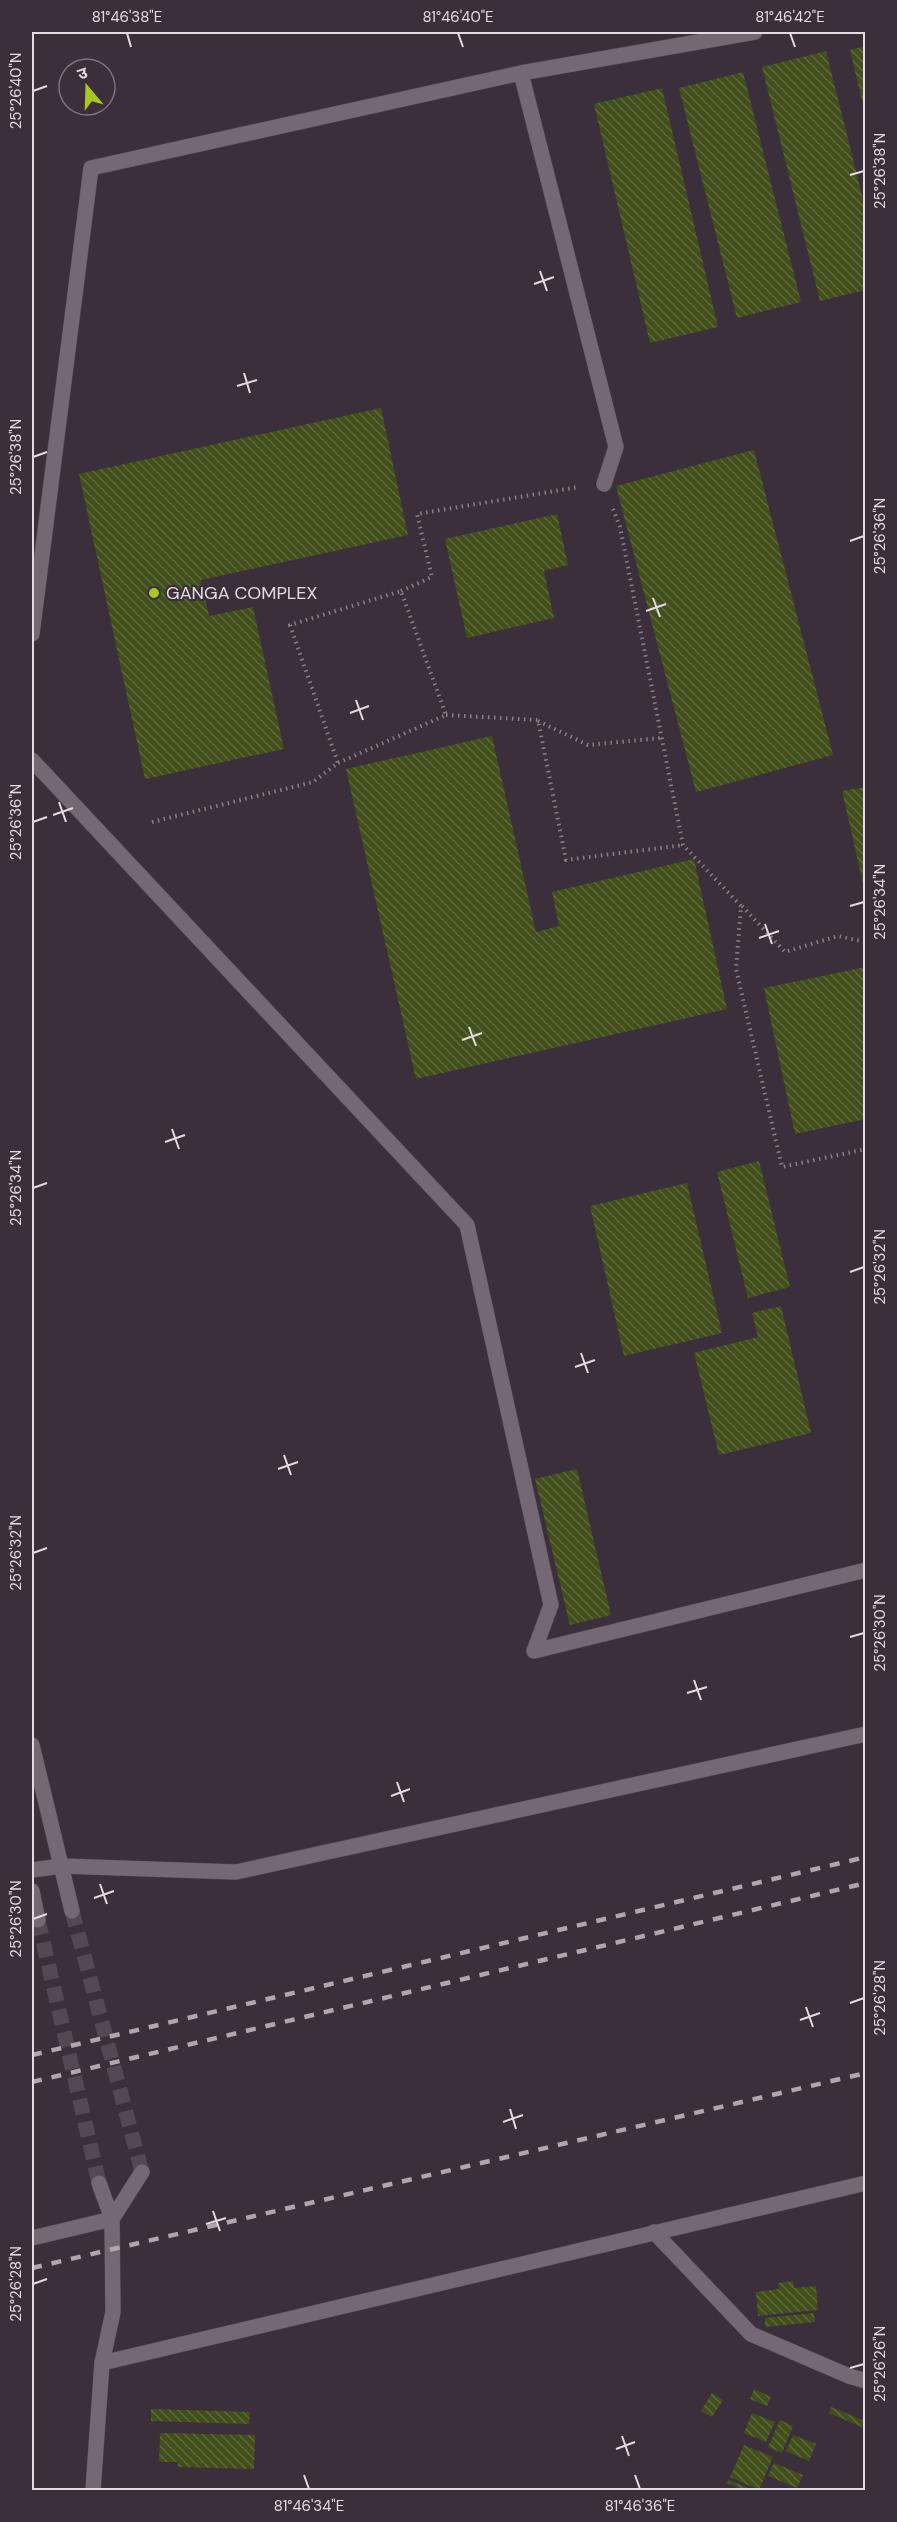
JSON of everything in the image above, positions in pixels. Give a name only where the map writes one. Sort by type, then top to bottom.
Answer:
[{"type":"street","points":[[32,634],[91,168],[521,73],[755,32]]},
{"type":"street","points":[[521,73],[616,447],[604,484]]},
{"type":"street","points":[[32,760],[468,1225],[550,1605],[534,1651],[866,1570]]},
{"type":"street","points":[[32,1870],[62,1866],[236,1872],[866,1734]]},
{"type":"street","points":[[32,1745],[37,1787],[62,1866],[72,1911]]},
{"type":"street","points":[[32,1891],[38,1920]]},
{"type":"street","points":[[32,2238],[112,2219],[142,2172]]},
{"type":"street","points":[[93,2490],[102,2362],[113,2312],[112,2219],[99,2182]]},
{"type":"street","points":[[102,2362],[866,2183]]},
{"type":"street","points":[[654,2232],[751,2334],[849,2376],[866,2381]]},
{"type":"path","points":[[338,763],[290,625],[401,591],[432,577],[417,514],[604,484],[620,527],[683,845],[785,952],[838,936],[866,942]]},
{"type":"path","points":[[401,591],[446,715]]},
{"type":"path","points":[[152,822],[313,782],[338,763],[446,715],[538,720],[588,745],[661,738]]},
{"type":"path","points":[[538,720],[566,860],[683,845]]},
{"type":"path","points":[[741,906],[736,969],[782,1167],[866,1149]]},
{"type":"building","points":[[866,46],[866,113],[865,113],[850,50]]},
{"type":"building","points":[[826,51],[866,211],[866,290],[820,301],[762,67]]},
{"type":"building","points":[[743,72],[801,302],[737,318],[679,88]]},
{"type":"building","points":[[662,88],[718,327],[650,343],[594,104]]},
{"type":"building","name":"GANGA COMPLEX","points":[[381,408],[408,535],[201,580],[209,616],[253,607],[284,749],[145,779],[79,474]]},
{"type":"building","points":[[754,450],[833,755],[696,792],[616,486]]},
{"type":"building","points":[[557,514],[568,565],[544,571],[554,618],[467,638],[445,539]]},
{"type":"building","points":[[492,736],[536,932],[559,926],[552,892],[694,859],[727,1009],[416,1079],[346,769]]},
{"type":"building","points":[[866,787],[866,892],[865,892],[842,791]]},
{"type":"building","points":[[866,967],[866,1119],[795,1134],[764,988]]},
{"type":"building","points":[[759,1161],[790,1287],[748,1298],[717,1172]]},
{"type":"building","points":[[687,1183],[722,1333],[624,1356],[590,1206]]},
{"type":"building","points":[[781,1306],[811,1433],[719,1455],[694,1353],[758,1337],[752,1313]]},
{"type":"building","points":[[577,1469],[611,1615],[570,1625],[535,1479]]},
{"type":"building","points":[[793,2281],[794,2288],[816,2286],[818,2310],[758,2316],[756,2292],[779,2289],[778,2283]]},
{"type":"building","points":[[814,2313],[815,2322],[765,2327],[765,2318]]},
{"type":"building","points":[[754,2389],[771,2397],[767,2406],[750,2399]]},
{"type":"building","points":[[712,2393],[723,2400],[712,2417],[701,2411]]},
{"type":"building","points":[[831,2407],[865,2421],[862,2427],[829,2413]]},
{"type":"building","points":[[151,2409],[250,2412],[249,2424],[151,2421]]},
{"type":"building","points":[[752,2413],[775,2422],[766,2442],[744,2433]]},
{"type":"building","points":[[780,2420],[793,2426],[782,2453],[768,2447]]},
{"type":"building","points":[[160,2433],[255,2435],[254,2469],[178,2467],[178,2462],[159,2462]]},
{"type":"building","points":[[793,2435],[816,2444],[809,2461],[786,2451]]},
{"type":"building","points":[[744,2445],[773,2457],[759,2490],[730,2477]]},
{"type":"building","points":[[774,2463],[803,2475],[797,2488],[768,2476]]},
{"type":"building","points":[[729,2480],[753,2490],[744,2490],[727,2483]]},
{"type":"tunnel","points":[[72,1911],[142,2172]]},
{"type":"tunnel","points":[[38,1920],[99,2183]]},
{"type":"railway","points":[[32,2055],[866,1857]]},
{"type":"railway","points":[[32,2082],[866,1883]]},
{"type":"railway","points":[[32,2268],[866,2073]]},
{"type":"place","name":"GANGA COMPLEX","points":[[154,593]]}]
